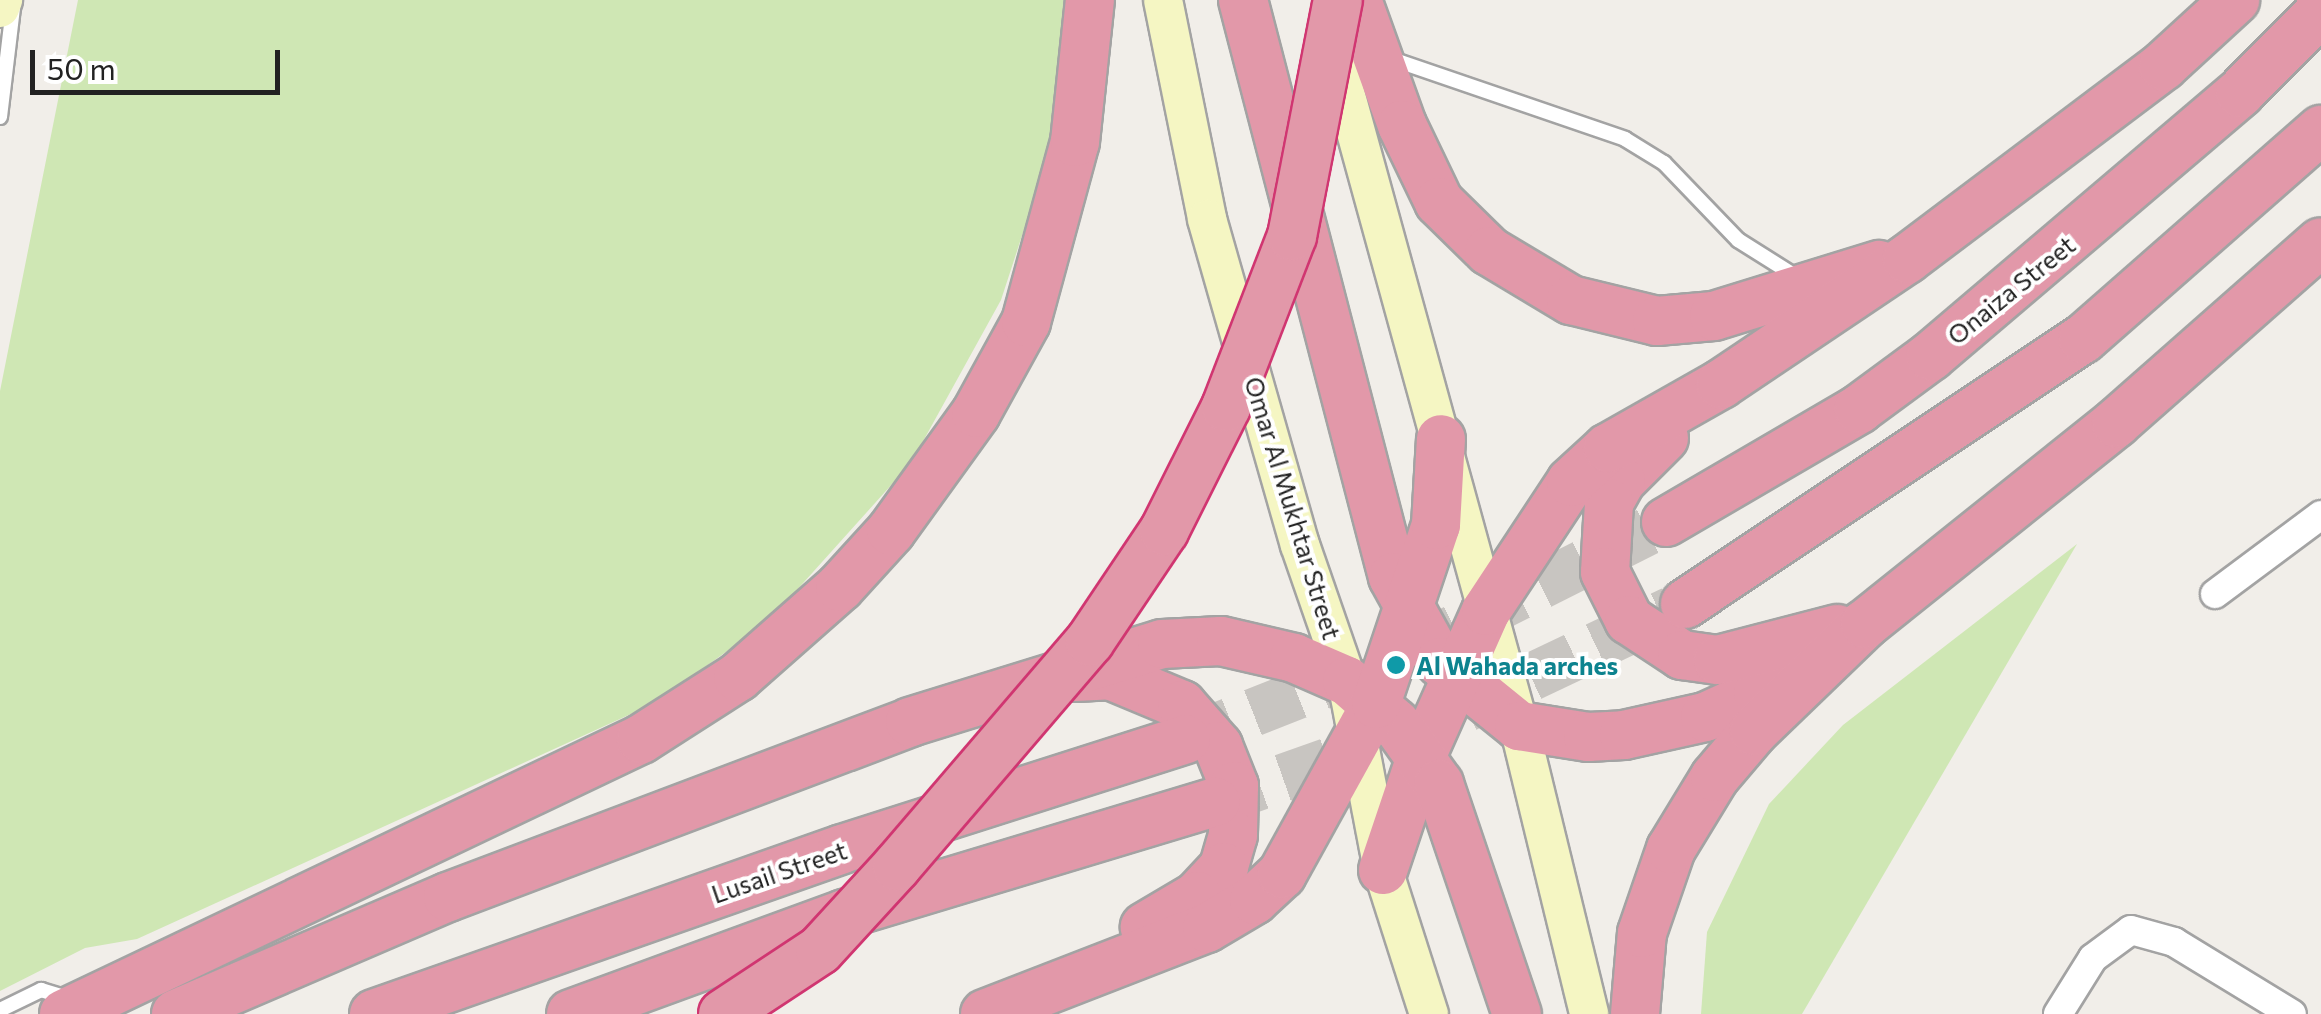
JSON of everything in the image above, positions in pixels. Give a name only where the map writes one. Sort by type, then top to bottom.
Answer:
[{"type":"highway","points":[[75,1009],[641,739],[738,677],[840,588],[891,531],[976,413],[1026,322],[1075,142],[1090,0]]},
{"type":"highway","points":[[1243,0],[1349,426],[1408,613],[1455,676],[1519,726],[1588,737],[1660,731],[1758,693],[1865,624]]},
{"type":"highway","points":[[723,1014],[820,950],[884,880],[1090,641],[1164,530],[1226,407],[1292,236],[1338,0]]},
{"type":"highway","points":[[1358,0],[1439,202],[1461,229],[1528,277],[1571,300],[1656,321],[1714,316],[1907,259]]},
{"type":"highway","points":[[1383,870],[1420,757],[1486,611],[1571,482],[1608,448],[1721,384],[1907,259],[2163,66],[2235,0]]},
{"type":"highway","name":"Onaiza Street","points":[[1666,522],[1859,409],[1930,356],[2197,132],[2321,11]]},
{"type":"highway","points":[[1684,604],[2083,339],[2321,130]]},
{"type":"highway","points":[[1635,1014],[1642,934],[1671,849],[1715,777],[1754,731],[1865,624],[2116,422],[2321,242]]},
{"type":"highway","points":[[1721,384],[1639,462],[1609,503],[1602,548],[1612,596],[1629,620],[1682,654],[1718,660],[1865,624]]},
{"type":"highway","points":[[996,1013],[1064,983],[1148,954],[1254,900],[1282,874],[1408,613],[1436,525],[1441,438]]},
{"type":"highway","points":[[176,1014],[448,897],[1035,680],[1162,644],[1221,640],[1294,658],[1361,706],[1420,757],[1459,834],[1517,1014]]},
{"type":"highway","points":[[1035,680],[1110,675],[1182,705],[1218,746],[1234,786],[1233,835],[1224,867],[1197,896],[1064,983]]},
{"type":"highway","name":"Lusail Street","points":[[374,1014],[842,849],[1186,740]]},
{"type":"highway","points":[[571,1014],[844,914],[1214,802]]},
{"type":"main road","points":[[0,8],[3,0]]},
{"type":"main road","name":"Omar Al Mukhtar Street","points":[[1163,0],[1208,219],[1300,545],[1361,706],[1383,870],[1429,1014]]},
{"type":"main road","points":[[1321,0],[1519,726],[1589,1014]]},
{"type":"street","points":[[2215,594],[2321,514]]},
{"type":"street","points":[[2058,1014],[2093,958],[2130,930],[2174,942],[2292,1014]]},
{"type":"lane","points":[[0,117],[14,0]]},
{"type":"lane","points":[[1376,52],[1500,101],[1568,116],[1625,139],[1664,163],[1738,240],[1809,285]]},
{"type":"lane","points":[[0,1010],[41,990],[75,1009]]},
{"type":"green space","points":[[78,0],[1066,0],[1050,150],[1001,300],[911,463],[769,621],[655,703],[137,939],[85,948],[0,991],[0,391]]},
{"type":"green space","points":[[2077,544],[1802,1014],[1701,1014],[1707,932],[1769,804],[1843,725]]},
{"type":"tunnel","points":[[1186,739],[1412,650],[1666,522]]},
{"type":"tunnel","points":[[1466,708],[1672,610]]},
{"type":"tunnel","points":[[1215,802],[1376,745]]},
{"type":"place","name":"Al Wahada arches","points":[[1396,665]]}]
